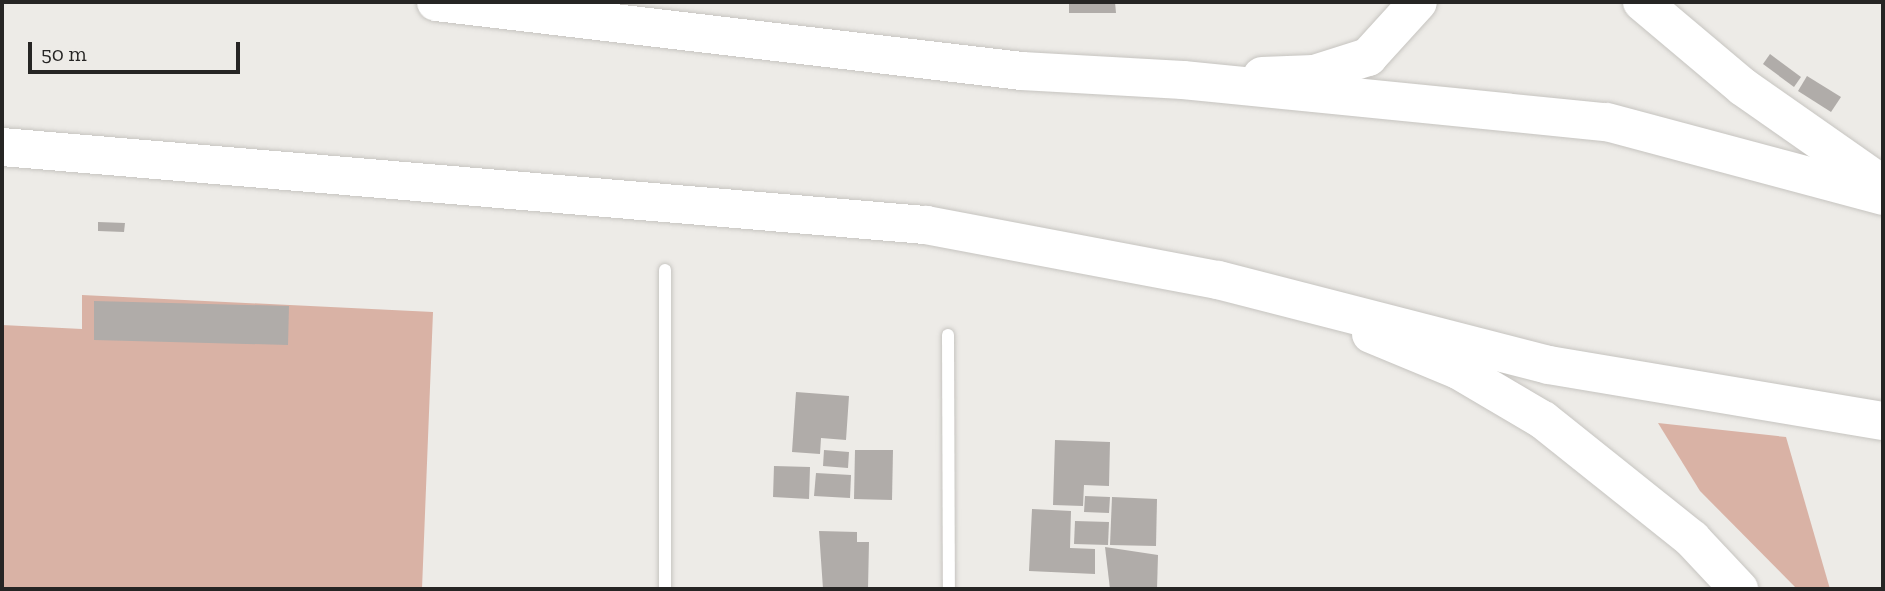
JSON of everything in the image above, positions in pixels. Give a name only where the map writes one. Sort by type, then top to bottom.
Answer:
[{"type":"main road","points":[[436,2],[1022,71],[1183,80],[1607,122],[1883,196]]},
{"type":"main road","points":[[1183,80],[1314,74],[1368,57],[1418,2]]},
{"type":"main road","points":[[1642,2],[1743,87],[1883,185]]},
{"type":"main road","points":[[2,147],[926,225],[1218,280],[1548,365],[1883,421]]},
{"type":"main road","points":[[1218,280],[1413,349],[1502,394],[1584,448],[1692,539],[1739,589]]},
{"type":"lane","points":[[665,270],[665,589]]},
{"type":"lane","points":[[948,335],[949,589]]},
{"type":"shaded area","points":[[82,295],[433,312],[422,589],[2,589],[2,325],[82,329]]},
{"type":"shaded area","points":[[1658,423],[1786,437],[1830,589],[1797,589],[1700,491]]},
{"type":"building","points":[[1069,2],[1115,2],[1116,13],[1069,13]]},
{"type":"building","points":[[1770,54],[1801,77],[1794,87],[1763,64]]},
{"type":"building","points":[[1807,76],[1841,97],[1831,112],[1798,91]]},
{"type":"building","points":[[98,222],[125,223],[124,232],[98,231]]},
{"type":"building","points":[[94,301],[289,306],[288,345],[94,340]]},
{"type":"building","points":[[796,392],[849,396],[846,440],[821,438],[820,454],[792,452]]},
{"type":"building","points":[[1055,440],[1110,442],[1109,486],[1084,485],[1083,506],[1053,505]]},
{"type":"building","points":[[824,450],[849,452],[848,468],[823,466]]},
{"type":"building","points":[[855,450],[893,450],[892,500],[854,499]]},
{"type":"building","points":[[774,466],[810,467],[809,499],[773,497]]},
{"type":"building","points":[[816,473],[851,475],[850,498],[814,496]]},
{"type":"building","points":[[1085,496],[1110,497],[1109,513],[1084,512]]},
{"type":"building","points":[[1112,497],[1157,499],[1156,546],[1110,545]]},
{"type":"building","points":[[1032,509],[1071,511],[1070,548],[1095,549],[1095,574],[1029,571]]},
{"type":"building","points":[[1075,521],[1109,522],[1108,545],[1074,544]]},
{"type":"building","points":[[819,531],[857,532],[857,542],[869,542],[868,589],[823,589]]},
{"type":"building","points":[[1105,547],[1158,555],[1157,589],[1110,589]]}]
